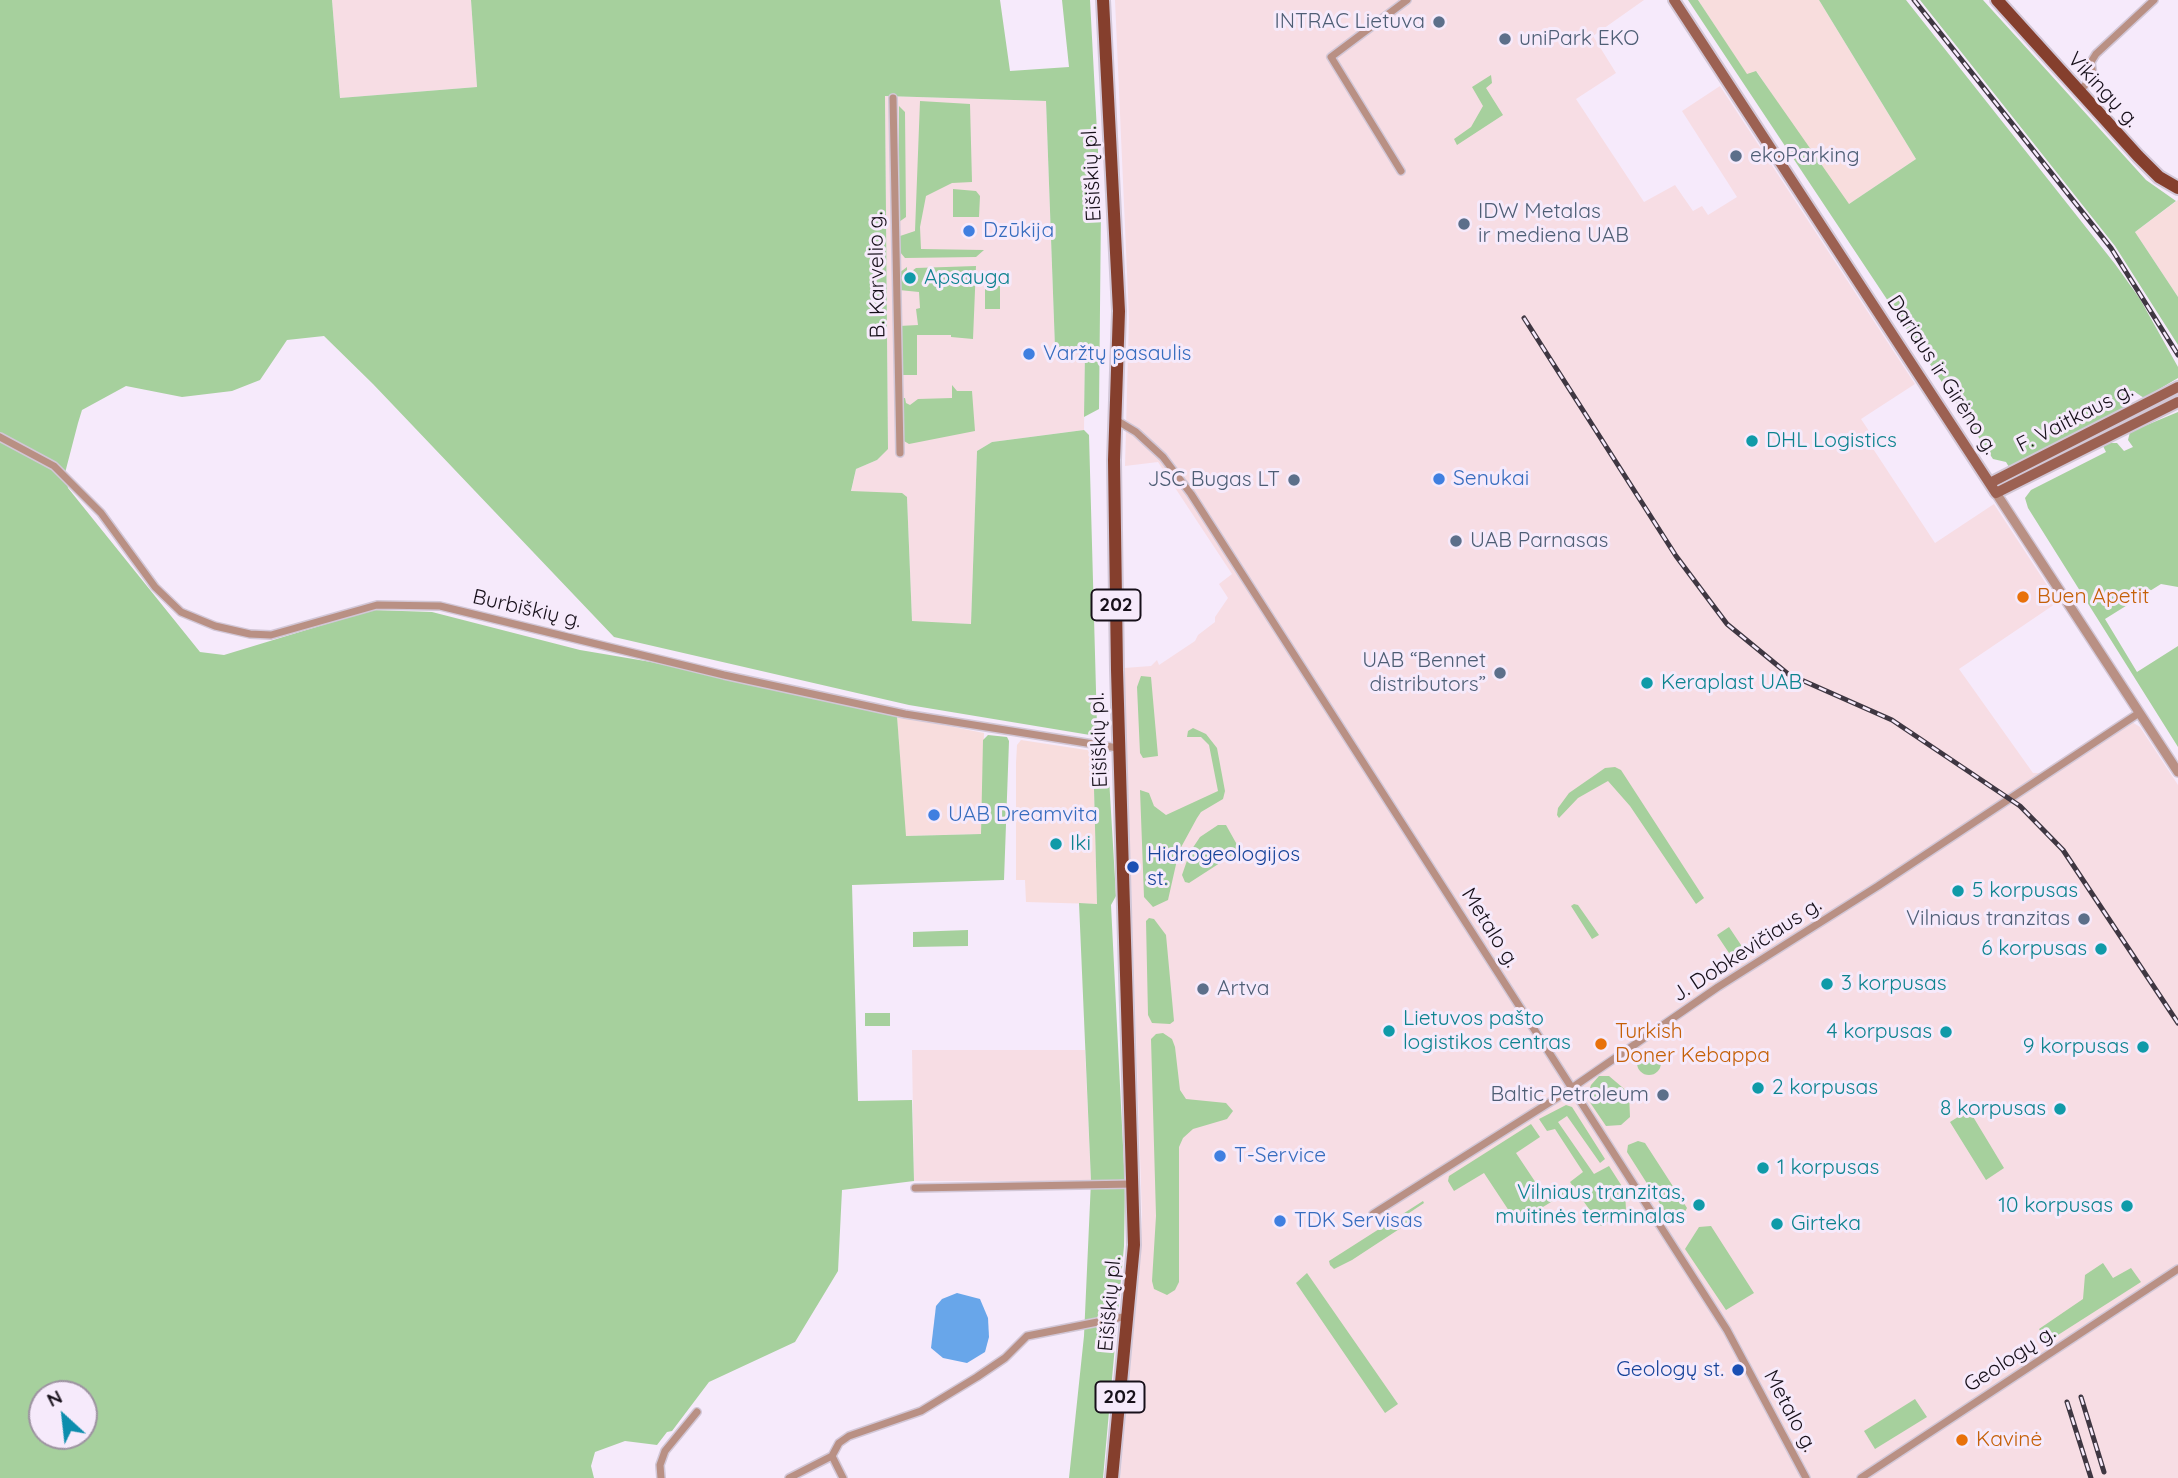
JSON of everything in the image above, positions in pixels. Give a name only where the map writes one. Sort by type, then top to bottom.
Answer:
[{"type":"main road","name":"Eišiškių pl.","points":[[1103,0],[1119,311],[1116,420],[1118,748],[1134,1245],[1112,1478]]},
{"type":"main road","name":"Dariaus ir Girėno g.","points":[[1674,0],[1993,488]]},
{"type":"main road","name":"Vikingų g.","points":[[1997,0],[2078,92],[2159,177],[2178,188]]},
{"type":"main road","name":"F. Vaitkaus g.","points":[[1993,488],[2178,387]]},
{"type":"main road","name":"F. Vaitkaus g.","points":[[1993,488],[2173,405]]},
{"type":"street","points":[[1401,171],[1331,57],[1407,0]]},
{"type":"street","points":[[2078,92],[2093,76],[2091,62],[2096,54],[2154,0]]},
{"type":"street","name":"B. Karvelio g.","points":[[893,97],[894,264],[900,453]]},
{"type":"street","name":"Metalo g.","points":[[1116,420],[1136,432],[1163,457],[1191,494],[1728,1333],[1806,1478]]},
{"type":"street","name":"Burbiškių g.","points":[[0,437],[54,466],[101,513],[155,587],[181,611],[215,626],[250,634],[271,635],[377,605],[440,606],[724,675],[905,714],[1118,748]]},
{"type":"street","name":"Dariaus ir Girėno g.","points":[[1993,488],[2178,772]]},
{"type":"street","name":"J. Dobkevičiaus g.","points":[[1373,1214],[1570,1088],[1718,987],[1906,868],[2139,713]]},
{"type":"street","points":[[915,1188],[1133,1184]]},
{"type":"street","name":"Geologų g.","points":[[1861,1478],[2178,1269]]},
{"type":"street","points":[[789,1478],[832,1456],[839,1443],[849,1436],[921,1411],[1005,1359],[1027,1336],[1129,1316]]},
{"type":"street","points":[[661,1478],[660,1465],[665,1451],[697,1412]]},
{"type":"street","points":[[832,1456],[843,1478]]},
{"type":"shaded area","points":[[332,0],[471,0],[477,87],[340,98]]},
{"type":"shaded area","points":[[1115,0],[1644,0],[1593,36],[1616,73],[1576,99],[1644,202],[1675,185],[1693,211],[1702,206],[1708,215],[1737,197],[1682,111],[1720,86],[1915,384],[1861,419],[1869,431],[1864,435],[1935,543],[1994,504],[2058,602],[1959,669],[2033,773],[2039,773],[2124,717],[2140,727],[2178,785],[2178,1478],[1120,1478],[1142,1216],[1124,668],[1151,666],[1157,660],[1159,665],[1195,641],[1198,635],[1215,622],[1215,617],[1228,598],[1219,584],[1232,574],[1158,462],[1125,466],[1129,318]]},
{"type":"shaded area","points":[[1698,0],[1819,0],[1916,159],[1849,204],[1845,203],[1757,72],[1747,75]]},
{"type":"shaded area","points":[[885,96],[1046,101],[1055,348],[1085,350],[1084,430],[992,442],[977,451],[971,624],[912,622],[907,497],[851,492],[856,469],[877,460],[888,448]]},
{"type":"shaded area","points":[[2178,200],[2178,297],[2135,232]]},
{"type":"shaded area","points":[[897,716],[984,733],[981,834],[905,836]]},
{"type":"shaded area","points":[[1021,740],[1093,751],[1097,904],[1026,902],[1025,880],[1016,880],[1016,763],[1017,745]]},
{"type":"shaded area","points":[[912,1050],[1085,1050],[1091,1181],[914,1181]]},
{"type":"green space","points":[[0,0],[332,0],[340,98],[477,87],[471,0],[1000,0],[1010,71],[1069,67],[1062,0],[1090,0],[1101,207],[1099,409],[1084,417],[1085,351],[1055,348],[1046,101],[885,96],[888,449],[877,460],[856,469],[851,491],[902,493],[907,497],[912,621],[971,624],[977,451],[992,442],[1084,430],[1089,435],[1097,727],[1090,735],[909,705],[614,637],[324,336],[287,340],[260,380],[232,391],[182,397],[126,386],[82,410],[65,473],[68,488],[200,652],[224,655],[372,610],[432,612],[580,650],[651,662],[897,716],[906,836],[981,834],[983,740],[988,735],[1007,737],[1009,741],[1004,880],[852,885],[858,1101],[912,1100],[914,1181],[842,1190],[838,1271],[795,1342],[709,1382],[672,1431],[667,1432],[657,1445],[625,1441],[595,1452],[591,1466],[594,1478],[0,1478]]},
{"type":"green space","points":[[1688,0],[1698,0],[1747,74],[1756,71],[1849,204],[1916,159],[1819,0],[1906,0],[2115,264],[2140,299],[2178,367],[2178,378],[2144,398],[2135,392],[2127,395],[2128,403],[2124,409],[2009,467],[2006,462],[1993,459]]},
{"type":"green space","points":[[1920,0],[1983,0],[2146,180],[2176,201],[2135,232],[2178,297],[2178,345],[2115,246]]},
{"type":"green space","points":[[1491,75],[1492,83],[1486,88],[1503,115],[1457,145],[1454,139],[1471,127],[1483,106],[1472,87]]},
{"type":"green space","points":[[920,101],[970,104],[972,182],[952,183],[926,196],[920,227],[921,249],[984,250],[976,257],[905,258],[900,252],[900,236],[915,231]]},
{"type":"green space","points":[[899,106],[905,112],[906,217],[899,222]]},
{"type":"green space","points":[[953,189],[976,191],[980,196],[979,217],[953,217]]},
{"type":"green space","points":[[976,266],[973,339],[951,335],[917,335],[917,375],[900,375],[899,326],[918,325],[916,309],[920,308],[919,292],[899,290],[899,273],[907,267],[907,285],[911,285],[912,271],[916,268]]},
{"type":"green space","points":[[985,286],[1000,286],[1000,309],[985,309]]},
{"type":"green space","points":[[952,385],[957,391],[972,391],[975,431],[909,444],[904,441],[901,398],[905,398],[910,405],[918,399],[952,398]]},
{"type":"green space","points":[[2178,412],[2178,587],[2161,584],[2105,619],[2137,672],[2178,646],[2178,747],[2028,508],[2025,498],[2031,490],[2106,452],[2103,446],[2109,443],[2117,443],[2124,451],[2133,447],[2128,440],[2130,432]]},
{"type":"green space","points":[[1141,676],[1151,677],[1158,756],[1143,758],[1140,753],[1137,687]]},
{"type":"green space","points":[[1193,728],[1206,734],[1217,748],[1225,791],[1223,799],[1201,812],[1197,818],[1179,851],[1168,900],[1153,907],[1144,897],[1140,790],[1149,793],[1154,806],[1166,815],[1218,791],[1209,745],[1201,737],[1187,737],[1188,731]]},
{"type":"green space","points":[[1093,751],[1100,753],[1108,761],[1116,896],[1111,905],[1125,1186],[1124,1246],[1103,1478],[1069,1478],[1084,1336],[1091,1181],[1079,903],[1097,904]]},
{"type":"green space","points":[[1615,767],[1621,770],[1704,898],[1696,904],[1630,806],[1608,781],[1578,798],[1559,818],[1557,815],[1558,808],[1569,793],[1605,768]]},
{"type":"green space","points":[[1218,825],[1226,825],[1240,850],[1189,883],[1185,882],[1182,875],[1190,852],[1200,837]]},
{"type":"green space","points":[[1578,905],[1599,935],[1592,939],[1571,906]]},
{"type":"green space","points":[[1149,918],[1154,919],[1166,935],[1174,1021],[1170,1024],[1152,1023],[1148,1015],[1146,921]]},
{"type":"green space","points":[[1729,927],[1747,954],[1735,962],[1717,935]]},
{"type":"green space","points":[[968,930],[968,946],[913,947],[913,932]]},
{"type":"green space","points":[[865,1013],[890,1013],[890,1026],[865,1026]]},
{"type":"green space","points":[[1163,1033],[1172,1039],[1175,1047],[1180,1090],[1186,1099],[1226,1103],[1233,1111],[1227,1119],[1193,1129],[1183,1138],[1179,1147],[1179,1282],[1175,1290],[1167,1295],[1154,1289],[1152,1281],[1156,1216],[1151,1039],[1156,1034]]},
{"type":"green space","points":[[1649,1051],[1660,1058],[1661,1063],[1654,1074],[1649,1075],[1638,1068],[1637,1063],[1644,1052]]},
{"type":"green space","points":[[1599,1076],[1609,1076],[1629,1093],[1630,1117],[1621,1125],[1606,1126],[1587,1098],[1591,1085]]},
{"type":"green space","points":[[1566,1105],[1572,1107],[1605,1159],[1600,1163],[1567,1116],[1558,1122],[1594,1174],[1609,1166],[1625,1191],[1626,1210],[1601,1226],[1570,1182],[1583,1172],[1555,1129],[1547,1131],[1539,1119]]},
{"type":"green space","points":[[1969,1110],[2004,1168],[1986,1180],[1950,1122]]},
{"type":"green space","points":[[1531,1124],[1540,1137],[1516,1153],[1546,1198],[1560,1189],[1564,1194],[1517,1223],[1484,1173],[1454,1191],[1448,1181],[1449,1176]]},
{"type":"green space","points":[[1638,1141],[1645,1143],[1687,1208],[1683,1215],[1669,1218],[1627,1152],[1628,1145]]},
{"type":"green space","points":[[1423,1201],[1424,1203],[1406,1215],[1410,1222],[1352,1260],[1334,1269],[1330,1265],[1329,1261]]},
{"type":"green space","points":[[1711,1226],[1754,1293],[1726,1310],[1685,1249],[1699,1227]]},
{"type":"green space","points":[[2103,1263],[2113,1278],[2131,1268],[2141,1282],[2047,1342],[2039,1329],[2083,1299],[2085,1275]]},
{"type":"green space","points":[[1307,1273],[1398,1404],[1385,1413],[1296,1283]]},
{"type":"green space","points":[[1915,1399],[1927,1417],[1875,1449],[1864,1431]]},
{"type":"water","points":[[957,1293],[980,1299],[988,1318],[989,1337],[985,1352],[967,1363],[943,1358],[931,1348],[936,1306],[942,1299]]},
{"type":"railway","points":[[1914,0],[2111,248],[2178,355]]},
{"type":"railway","points":[[1524,318],[1676,556],[1727,624],[1788,674],[1892,720],[2020,806],[2063,850],[2178,1023]]},
{"type":"railway","points":[[2081,1397],[2104,1472]]},
{"type":"railway","points":[[2067,1402],[2091,1478]]},
{"type":"place","name":"INTRAC Lietuva","points":[[1439,22]]},
{"type":"place","name":"uniPark EKO","points":[[1505,39]]},
{"type":"place","name":"ekoParking","points":[[1736,156]]},
{"type":"place","name":"IDW Metalas ir mediena UAB","points":[[1464,224]]},
{"type":"place","name":"Dzūkija","points":[[969,231]]},
{"type":"place","name":"Apsauga","points":[[910,278]]},
{"type":"place","name":"Varžtų pasaulis","points":[[1029,354]]},
{"type":"place","name":"DHL Logistics","points":[[1752,441]]},
{"type":"place","name":"Senukai","points":[[1439,479]]},
{"type":"place","name":"JSC Bugas LT","points":[[1294,480]]},
{"type":"place","name":"UAB Parnasas","points":[[1456,541]]},
{"type":"place","name":"Buen Apetit","points":[[2023,597]]},
{"type":"place","name":"UAB “Bennet distributors”","points":[[1500,673]]},
{"type":"place","name":"Keraplast UAB","points":[[1647,683]]},
{"type":"place","name":"UAB Dreamvita","points":[[934,815]]},
{"type":"place","name":"Iki","points":[[1056,844]]},
{"type":"place","name":"Hidrogeologijos st.","points":[[1133,867]]},
{"type":"place","name":"5 korpusas","points":[[1958,891]]},
{"type":"place","name":"Vilniaus tranzitas","points":[[2084,919]]},
{"type":"place","name":"6 korpusas","points":[[2101,949]]},
{"type":"place","name":"3 korpusas","points":[[1827,984]]},
{"type":"place","name":"Artva","points":[[1203,989]]},
{"type":"place","name":"Lietuvos pašto logistikos centras","points":[[1389,1031]]},
{"type":"place","name":"4 korpusas","points":[[1946,1032]]},
{"type":"place","name":"Turkish Doner Kebappa","points":[[1601,1044]]},
{"type":"place","name":"9 korpusas","points":[[2143,1047]]},
{"type":"place","name":"2 korpusas","points":[[1758,1088]]},
{"type":"place","name":"Baltic Petroleum","points":[[1663,1095]]},
{"type":"place","name":"8 korpusas","points":[[2060,1109]]},
{"type":"place","name":"T-Service","points":[[1220,1156]]},
{"type":"place","name":"1 korpusas","points":[[1763,1168]]},
{"type":"place","name":"Vilniaus tranzitas, muitinės terminalas","points":[[1699,1205]]},
{"type":"place","name":"10 korpusas","points":[[2127,1206]]},
{"type":"place","name":"TDK Servisas","points":[[1280,1221]]},
{"type":"place","name":"Girteka","points":[[1777,1224]]},
{"type":"place","name":"Geologų st.","points":[[1738,1370]]},
{"type":"place","name":"Kavinė","points":[[1962,1440]]}]
